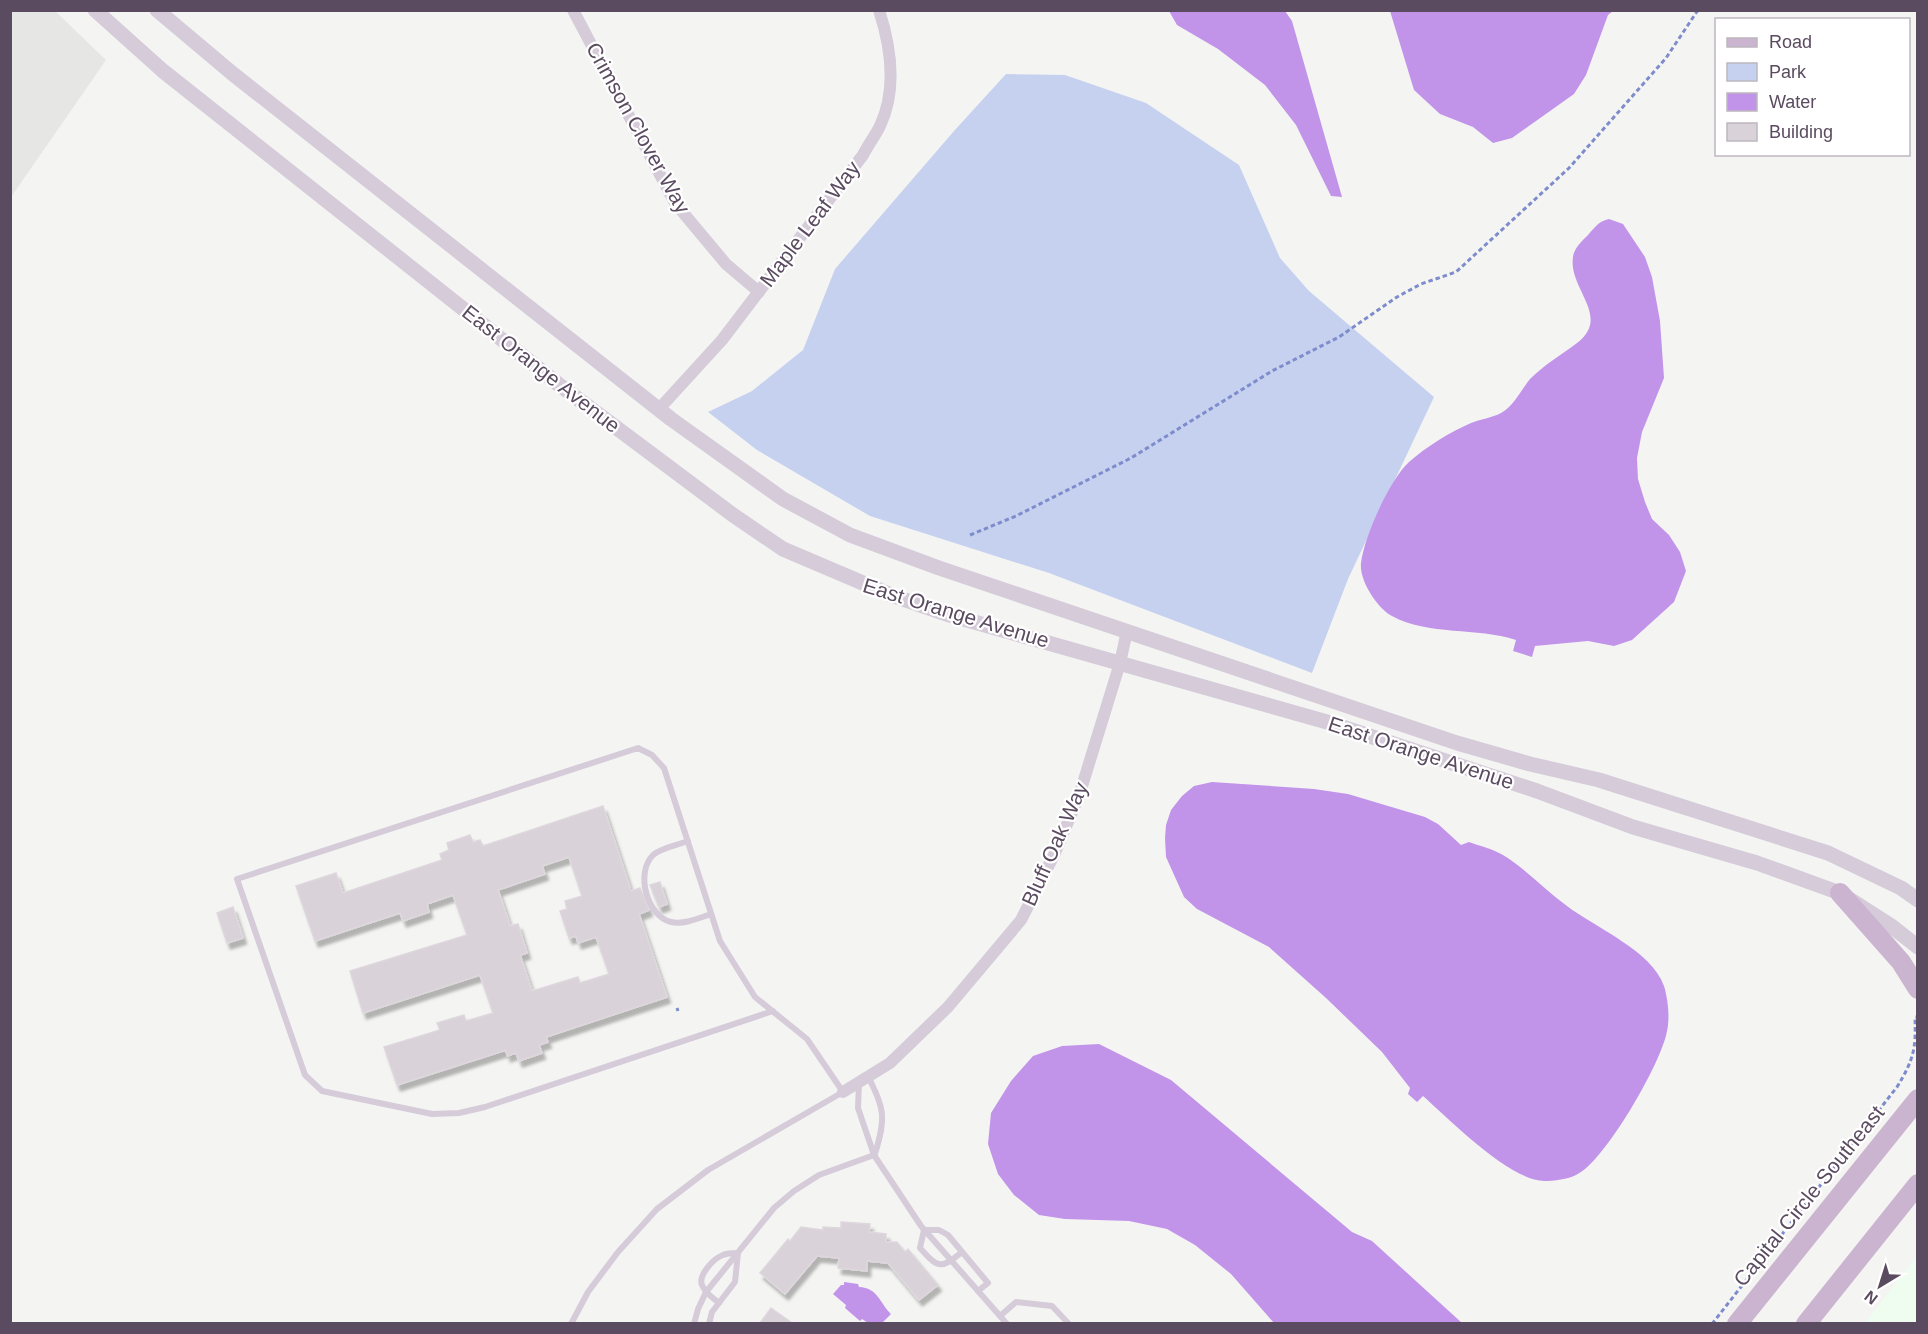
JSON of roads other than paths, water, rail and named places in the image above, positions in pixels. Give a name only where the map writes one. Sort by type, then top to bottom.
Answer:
[{"type":"main road","points":[[1840,893],[1901,962],[1917,989]]},
{"type":"main road","name":"Capital Circle Southeast","points":[[1737,1323],[1917,1098]]},
{"type":"main road","points":[[1806,1323],[1917,1184]]},
{"type":"street","name":"East Orange Avenue","points":[[95,10],[163,71],[558,384],[733,515],[783,549],[848,578],[935,610],[1327,722],[1527,788],[1633,827],[1757,863],[1840,893],[1890,925],[1917,947]]},
{"type":"street","name":"East Orange Avenue","points":[[157,10],[233,74],[659,409],[783,499],[850,535],[939,568],[1457,743],[1530,764],[1599,780],[1828,853],[1901,888],[1917,900]]},
{"type":"street","name":"Crimson Clover Way","points":[[573,10],[675,203],[721,260],[759,292]]},
{"type":"street","name":"Maple Leaf Way","points":[[659,409],[722,340],[863,155],[880,124],[889,94],[888,40],[879,10]]},
{"type":"street","name":"Bluff Oak Way","points":[[843,1092],[890,1063],[948,1007],[1021,920],[1054,855],[1079,796],[1120,663],[1127,631]]},
{"type":"lane","points":[[571,1323],[588,1292],[618,1252],[657,1209],[708,1170],[843,1092],[807,1039],[773,1011],[755,997],[720,941],[664,768],[652,755],[638,748],[237,879],[305,1075],[322,1091],[432,1114],[459,1113],[485,1107],[773,1011]]},
{"type":"lane","points":[[688,841],[654,855],[647,865],[645,879],[647,898],[657,913],[669,922],[683,923],[711,914]]},
{"type":"lane","points":[[864,1079],[858,1108],[874,1155],[924,1230],[1007,1323]]},
{"type":"lane","points":[[864,1079],[881,1103],[883,1117],[883,1127],[874,1155]]},
{"type":"lane","points":[[694,1323],[706,1292],[774,1208],[794,1191],[819,1175],[874,1155]]},
{"type":"lane","points":[[924,1230],[939,1230],[948,1234],[988,1283],[978,1291]]},
{"type":"lane","points":[[924,1230],[920,1248],[934,1264],[939,1265],[951,1261],[962,1252]]},
{"type":"lane","points":[[719,1303],[706,1292],[701,1284],[701,1278],[713,1261],[721,1255],[738,1253]]},
{"type":"lane","points":[[709,1323],[712,1312],[735,1282],[738,1253]]},
{"type":"lane","points":[[1000,1316],[1016,1302],[1052,1306],[1069,1323]]},
{"type":"water","points":[[1390,10],[1613,11],[1608,15],[1586,75],[1574,94],[1512,138],[1493,143],[1473,127],[1440,114],[1414,90]]},
{"type":"water","points":[[1169,11],[1285,11],[1292,21],[1342,197],[1331,196],[1296,125],[1265,85],[1218,49],[1177,25]]},
{"type":"water","points":[[1609,219],[1623,224],[1645,257],[1652,277],[1660,321],[1664,378],[1642,432],[1637,458],[1638,479],[1652,519],[1669,535],[1680,552],[1686,571],[1674,602],[1632,640],[1614,646],[1588,641],[1535,646],[1532,657],[1513,651],[1516,640],[1421,626],[1392,616],[1370,593],[1361,570],[1367,539],[1386,495],[1402,470],[1416,456],[1455,431],[1506,410],[1530,379],[1587,333],[1590,312],[1576,280],[1573,257],[1579,245],[1595,227]]},
{"type":"water","points":[[1212,782],[1314,789],[1348,794],[1425,817],[1438,824],[1461,845],[1469,842],[1503,855],[1567,906],[1622,941],[1648,962],[1658,973],[1667,997],[1668,1020],[1663,1046],[1630,1110],[1588,1167],[1569,1178],[1544,1181],[1514,1171],[1497,1160],[1423,1096],[1417,1102],[1408,1094],[1410,1088],[1382,1052],[1269,947],[1197,909],[1184,897],[1166,857],[1166,825],[1171,810],[1182,796],[1194,786]]},
{"type":"water","points":[[1099,1044],[1171,1080],[1352,1232],[1372,1241],[1462,1323],[1274,1323],[1231,1274],[1195,1245],[1167,1229],[1129,1221],[1065,1219],[1039,1215],[1014,1195],[998,1174],[988,1144],[991,1113],[1011,1081],[1033,1056],[1062,1046]]},
{"type":"water","points":[[844,1282],[858,1284],[859,1287],[870,1290],[878,1296],[891,1314],[882,1323],[868,1323],[862,1319],[860,1321],[833,1294],[841,1285],[844,1285]]}]
